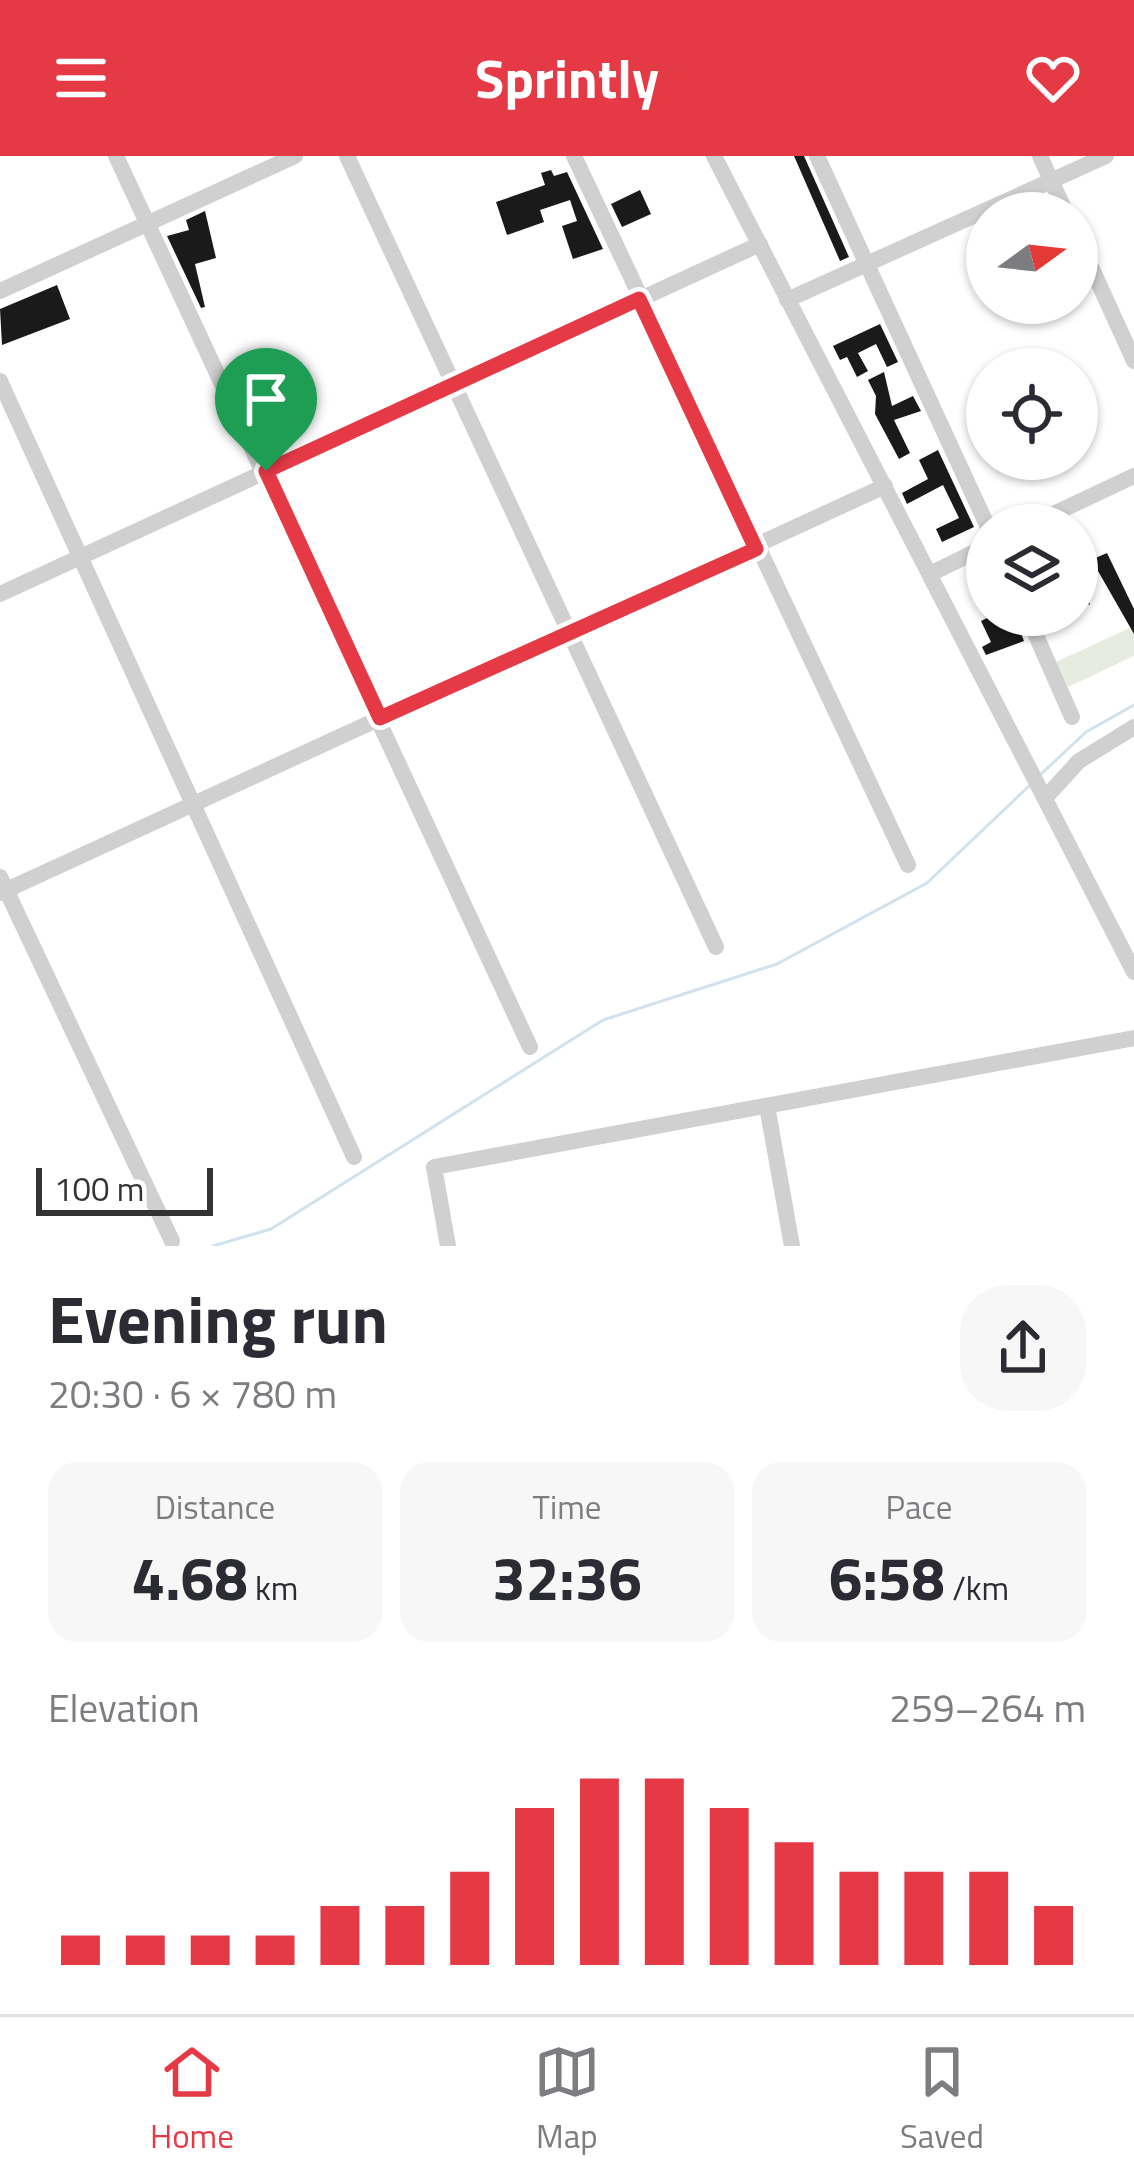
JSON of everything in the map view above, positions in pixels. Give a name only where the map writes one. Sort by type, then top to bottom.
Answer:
[{"type":"street","points":[[116,156],[530,1047]]},
{"type":"street","points":[[0,292],[295,156]]},
{"type":"street","points":[[347,156],[716,947]]},
{"type":"street","points":[[574,156],[908,865]]},
{"type":"street","points":[[714,156],[1134,972]]},
{"type":"street","points":[[817,156],[977,504]]},
{"type":"street","points":[[1040,156],[1057,192]]},
{"type":"street","points":[[788,300],[1106,156]]},
{"type":"street","points":[[0,594],[760,244]]},
{"type":"street","points":[[1098,282],[1134,361]]},
{"type":"street","points":[[0,381],[354,1157]]},
{"type":"street","points":[[1075,504],[1134,476]]},
{"type":"street","points":[[172,1241],[2,887],[568,635],[884,486]]},
{"type":"street","points":[[930,574],[966,556]]},
{"type":"street","points":[[1036,636],[1072,717]]},
{"type":"street","points":[[1046,796],[1079,761],[1134,728]]},
{"type":"street","points":[[448,1246],[434,1166],[1134,1038]]},
{"type":"street","points":[[766,1106],[792,1246]]},
{"type":"shaded area","points":[[1134,626],[1134,656],[1068,687],[1056,662]]},
{"type":"building","points":[[794,156],[804,156],[849,257],[840,261]]},
{"type":"building","points":[[551,170],[554,176],[567,172],[603,249],[573,259],[562,226],[577,221],[570,200],[540,210],[544,222],[507,235],[496,202],[545,185],[541,173]]},
{"type":"building","points":[[640,190],[651,214],[622,227],[611,204]]},
{"type":"building","points":[[205,211],[216,258],[195,264],[205,307],[201,308],[167,236],[189,230],[186,220]]},
{"type":"building","points":[[57,285],[70,319],[2,345],[0,309]]},
{"type":"building","points":[[880,324],[898,362],[887,367],[876,344],[858,353],[868,371],[857,377],[847,357],[840,360],[833,346]]},
{"type":"building","points":[[884,372],[892,406],[913,396],[921,411],[894,420],[910,453],[899,459],[875,414],[876,396],[868,380]]},
{"type":"building","points":[[938,450],[966,510],[966,531],[942,542],[936,529],[959,518],[943,485],[907,504],[902,493],[928,479],[919,460]]},
{"type":"building","points":[[1107,553],[1134,609],[1134,634],[1098,571],[1098,557]]},
{"type":"building","points":[[988,636],[1022,636],[1024,641],[986,655],[982,647],[991,642]]},
{"type":"waterway","points":[[1040,775],[1086,732],[1134,705]]},
{"type":"waterway","points":[[213,1246],[271,1229],[603,1020],[777,964],[927,883],[1029,786]]},
{"type":"route","points":[[639,299],[756,549],[380,718],[266,471],[639,299]]}]
